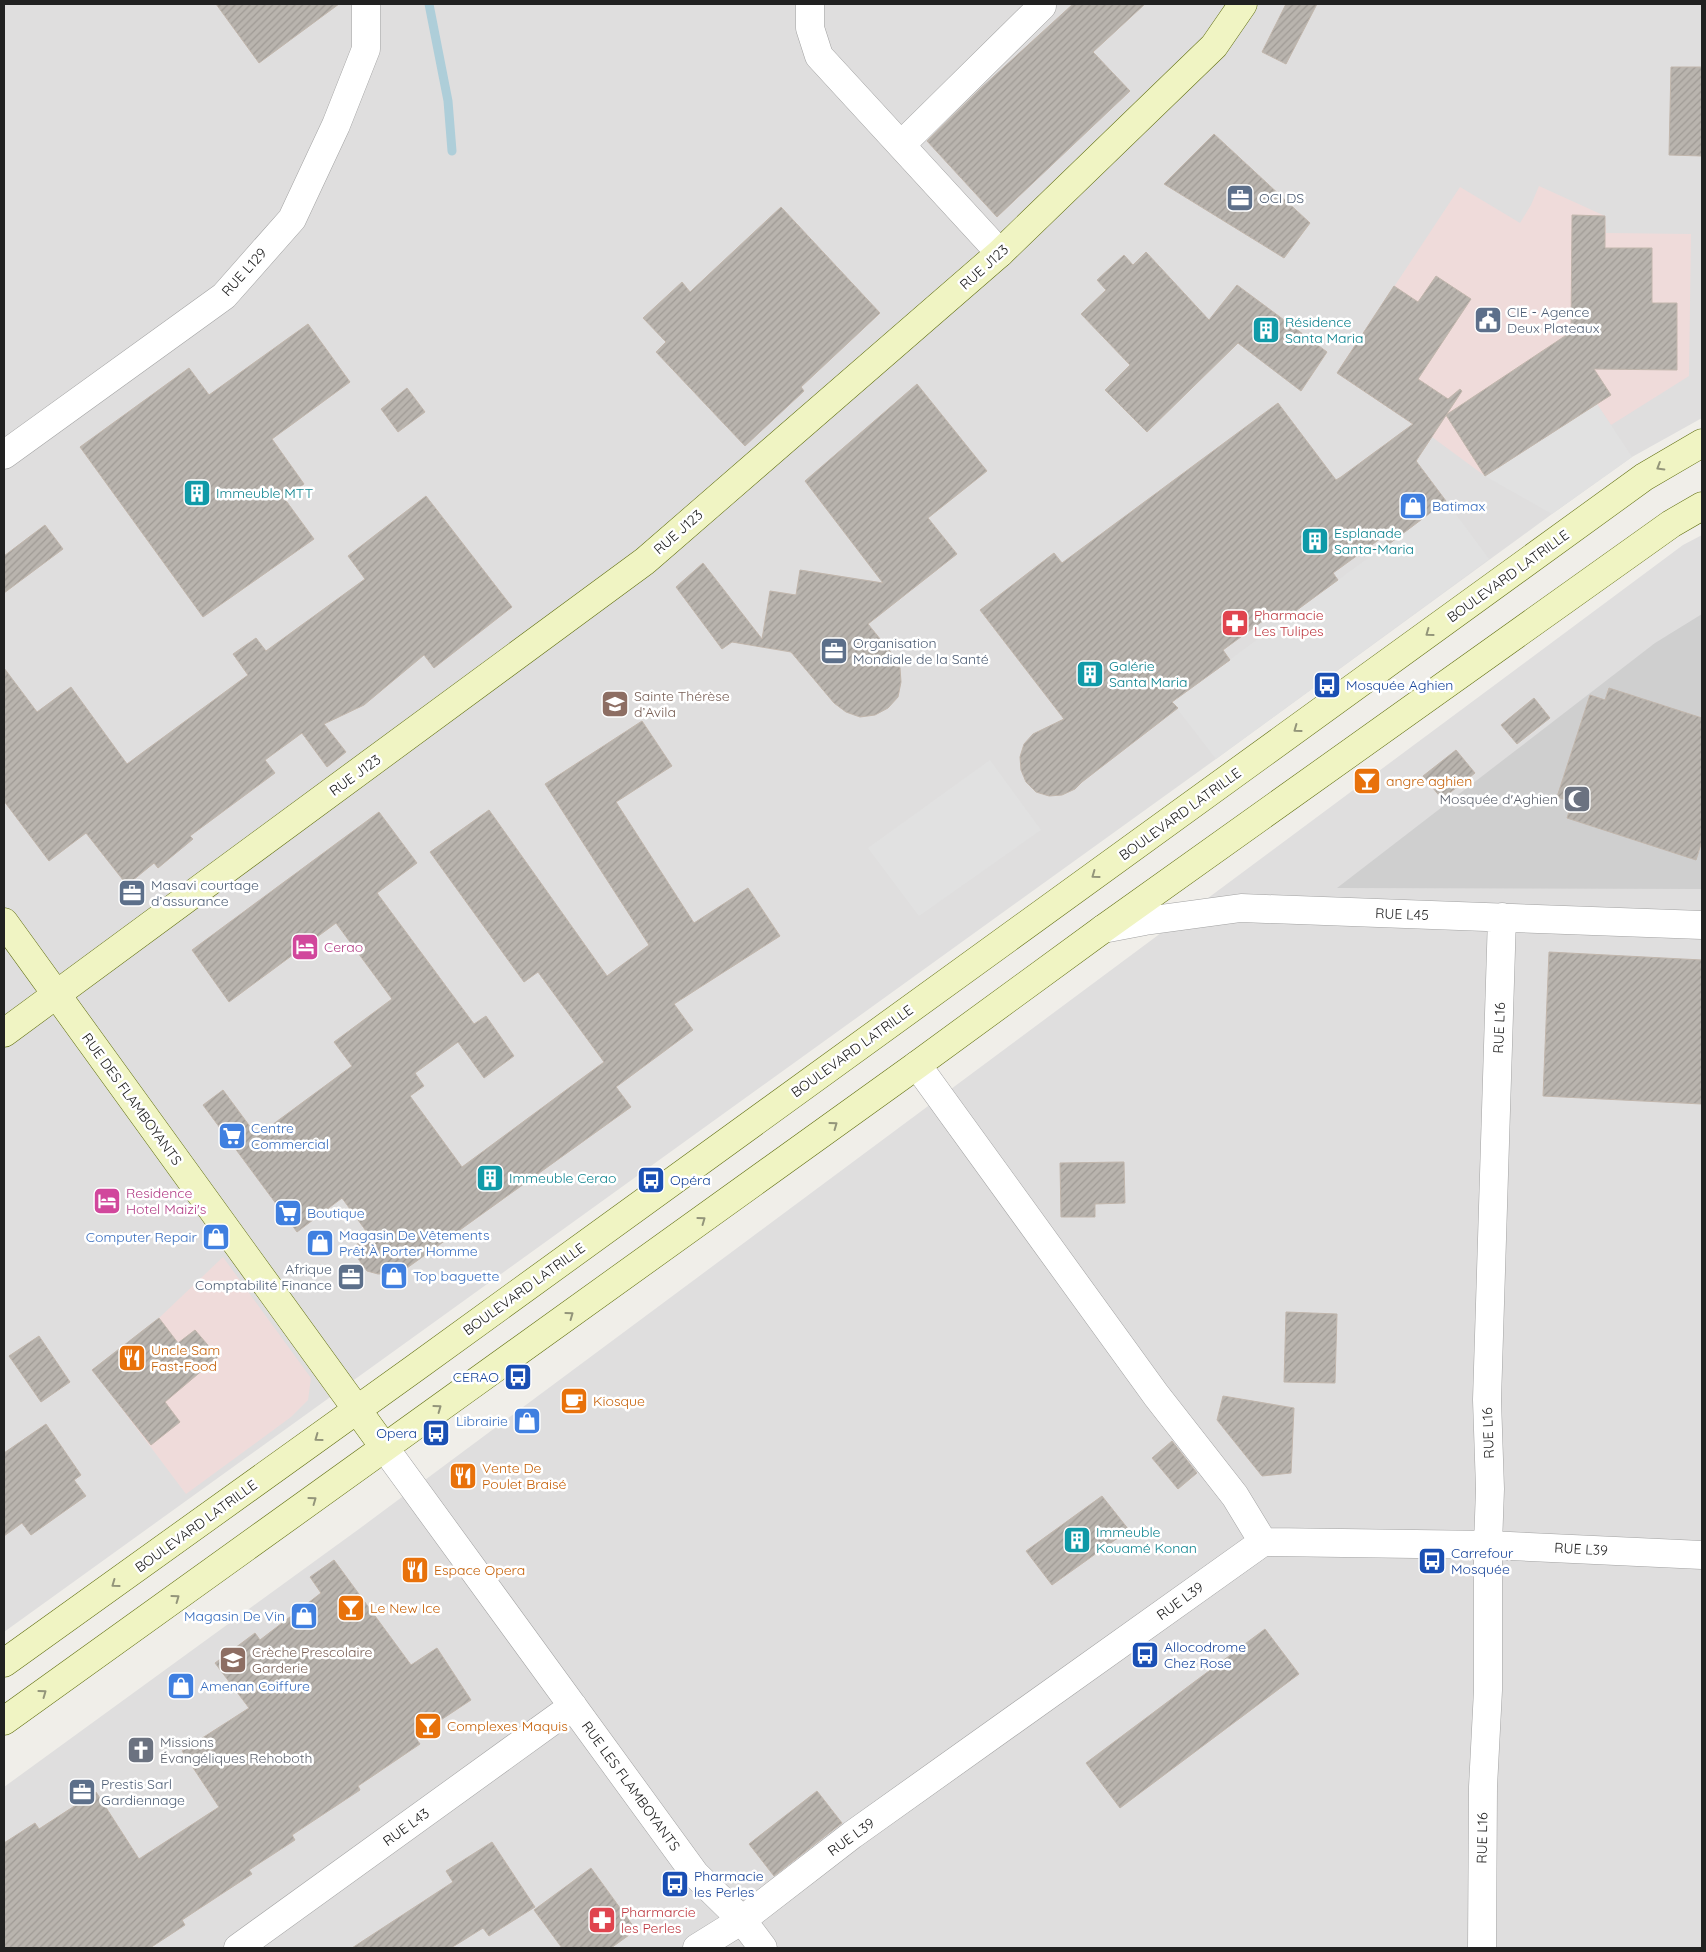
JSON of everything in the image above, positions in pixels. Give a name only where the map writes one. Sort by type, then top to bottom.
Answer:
[{"type":"main road","name":"RUE J123","points":[[4,1033],[645,561],[1000,253],[1214,46],[1243,4]]},
{"type":"main road","name":"BOULEVARD LATRILLE","points":[[4,1663],[357,1410],[1644,477],[1702,443]]},
{"type":"main road","points":[[4,1721],[917,1065],[1103,929],[1671,524],[1702,506]]},
{"type":"main road","name":"RUE DES FLAMBOYANTS","points":[[4,922],[384,1447]]},
{"type":"street","name":"RUE L129","points":[[4,455],[224,296],[292,219],[336,125],[366,49],[366,4]]},
{"type":"street","points":[[810,4],[810,28],[818,56],[1000,253]]},
{"type":"street","points":[[901,145],[1042,6]]},
{"type":"street","name":"RUE L45","points":[[1103,929],[1145,920],[1241,908],[1702,925]]},
{"type":"street","name":"RUE L16","points":[[1482,1948],[1483,1787],[1488,1690],[1490,1489],[1487,1400],[1502,917]]},
{"type":"street","points":[[917,1065],[1145,1380],[1235,1496],[1263,1542]]},
{"type":"street","name":"RUE LES FLAMBOYANTS","points":[[384,1447],[695,1874],[742,1920],[763,1948]]},
{"type":"street","name":"RUE L39","points":[[697,1948],[742,1920],[852,1835],[1263,1542],[1488,1545],[1702,1555]]},
{"type":"street","name":"RUE L43","points":[[238,1948],[573,1706]]},
{"type":"shaded area","points":[[4,4],[1702,4],[1702,418],[1632,457],[1552,514],[1216,759],[4,1632]]},
{"type":"shaded area","name":"CIE - Agence Deux Plateaux","points":[[1539,186],[1605,216],[1606,233],[1691,234],[1689,376],[1611,425],[1597,404],[1485,476],[1432,437],[1337,373],[1460,187],[1520,223],[1531,205]]},
{"type":"shaded area","points":[[1597,404],[1632,457],[1552,514],[1485,476]]},
{"type":"shaded area","points":[[1446,501],[1489,559],[1216,759],[1172,702]]},
{"type":"shaded area","points":[[1702,535],[1702,1948],[4,1948],[4,1787],[359,1529],[1683,545]]},
{"type":"shaded area","name":"Mosquée d'Aghien","points":[[1702,614],[1702,889],[1337,888],[1655,643]]},
{"type":"shaded area","points":[[990,760],[1041,830],[919,916],[868,848]]},
{"type":"shaded area","points":[[223,1257],[311,1378],[308,1400],[291,1417],[186,1494],[107,1389],[174,1338],[159,1318]]},
{"type":"building","points":[[216,4],[339,4],[259,63]]},
{"type":"building","points":[[1073,4],[1145,4],[1093,52],[1130,91],[997,217],[927,141],[981,88]]},
{"type":"building","points":[[1286,4],[1317,4],[1286,64],[1262,52]]},
{"type":"building","points":[[1671,67],[1702,67],[1702,156],[1669,155]]},
{"type":"building","points":[[1214,134],[1310,223],[1284,258],[1164,184]]},
{"type":"building","points":[[781,207],[880,313],[801,387],[804,391],[745,446],[656,352],[666,342],[643,318],[682,282],[690,292]]},
{"type":"building","points":[[1572,215],[1605,216],[1605,248],[1652,248],[1652,303],[1677,303],[1677,370],[1594,369],[1611,395],[1485,476],[1446,415],[1571,332]]},
{"type":"building","points":[[1146,252],[1209,320],[1237,285],[1327,352],[1301,391],[1238,343],[1147,432],[1105,390],[1130,365],[1081,314],[1106,290],[1097,280],[1124,255],[1133,265]]},
{"type":"building","points":[[1436,276],[1471,299],[1418,379],[1448,399],[1460,389],[1462,391],[1416,461],[1446,501],[1389,544],[1384,536],[1333,573],[1338,580],[1282,621],[1275,612],[1223,650],[1230,660],[1172,702],[1178,708],[1075,789],[1062,795],[1049,796],[1036,792],[1026,782],[1021,770],[1020,757],[1024,744],[1033,734],[1064,719],[980,610],[1054,553],[1062,563],[1278,403],[1336,480],[1341,477],[1413,424],[1337,373],[1394,286],[1418,302]]},
{"type":"building","name":"Immeuble MTT","points":[[308,324],[350,382],[272,439],[304,484],[284,498],[314,539],[203,617],[80,447],[189,368],[209,395]]},
{"type":"building","points":[[917,384],[987,471],[928,518],[957,554],[868,624],[893,655],[900,668],[901,682],[898,697],[888,708],[875,715],[860,717],[846,712],[834,703],[791,652],[732,642],[722,649],[676,587],[703,563],[762,639],[770,591],[796,595],[800,570],[883,583],[805,481]]},
{"type":"building","points":[[407,388],[425,412],[398,432],[381,409]]},
{"type":"building","points":[[426,496],[512,607],[434,668],[424,655],[364,705],[324,724],[346,752],[327,767],[302,733],[265,760],[275,773],[190,836],[193,839],[158,868],[154,863],[127,885],[86,833],[49,861],[4,801],[4,668],[37,712],[71,687],[127,764],[248,675],[233,654],[256,638],[266,651],[365,579],[348,556]]},
{"type":"building","points":[[45,525],[63,549],[4,593],[4,556]]},
{"type":"building","points":[[1609,688],[1702,718],[1702,841],[1696,860],[1567,818],[1572,802],[1557,797],[1590,695],[1605,700]]},
{"type":"building","points":[[1534,698],[1550,718],[1517,744],[1501,725]]},
{"type":"building","points":[[642,721],[672,766],[616,802],[694,923],[748,888],[780,936],[674,1004],[693,1030],[616,1087],[631,1107],[400,1273],[378,1274],[367,1271],[351,1249],[369,1235],[342,1198],[297,1232],[203,1105],[223,1090],[257,1136],[352,1066],[334,1042],[392,999],[336,923],[229,1002],[192,950],[379,812],[417,863],[377,893],[474,1024],[486,1016],[514,1056],[484,1078],[458,1042],[415,1073],[424,1086],[410,1096],[462,1167],[604,1062],[538,972],[524,982],[430,852],[489,810],[607,976],[649,945],[545,784]]},
{"type":"building","points":[[1456,750],[1475,773],[1442,799],[1423,776]]},
{"type":"building","points":[[1549,952],[1702,960],[1702,1104],[1543,1096]]},
{"type":"building","points":[[1124,1162],[1125,1203],[1095,1204],[1095,1217],[1061,1217],[1060,1163]]},
{"type":"building","points":[[1286,1312],[1337,1314],[1335,1383],[1284,1382]]},
{"type":"building","points":[[159,1318],[178,1343],[195,1330],[218,1357],[165,1402],[180,1422],[151,1445],[92,1370]]},
{"type":"building","points":[[39,1336],[70,1382],[41,1402],[9,1356]]},
{"type":"building","points":[[1223,1396],[1294,1408],[1291,1473],[1262,1476],[1217,1420]]},
{"type":"building","points":[[46,1424],[81,1475],[74,1480],[86,1496],[31,1535],[22,1523],[4,1536],[4,1453]]},
{"type":"building","points":[[1172,1441],[1197,1473],[1178,1489],[1152,1458]]},
{"type":"building","name":"Immeuble Kouamé Konan","points":[[1102,1496],[1129,1530],[1052,1585],[1026,1551]]},
{"type":"building","points":[[334,1560],[411,1665],[437,1648],[471,1700],[415,1737],[420,1744],[358,1786],[360,1790],[292,1835],[295,1840],[249,1870],[252,1874],[182,1920],[185,1925],[150,1948],[4,1948],[4,1843],[35,1823],[39,1829],[96,1792],[139,1859],[219,1807],[182,1751],[249,1708],[215,1663],[255,1633],[260,1640],[321,1593],[310,1577]]},
{"type":"building","points":[[1265,1629],[1299,1674],[1120,1808],[1086,1763]]},
{"type":"building","points":[[817,1791],[842,1823],[774,1876],[749,1844]]},
{"type":"building","points":[[492,1842],[535,1907],[489,1936],[483,1928],[451,1948],[352,1948],[453,1882],[446,1871]]},
{"type":"building","points":[[591,1868],[636,1930],[611,1948],[562,1948],[534,1910]]},
{"type":"waterway","points":[[429,4],[448,101],[452,151]]},
{"type":"place","name":"OCI DS","points":[[1240,198]]},
{"type":"place","name":"CIE - Agence Deux Plateaux","points":[[1488,320]]},
{"type":"place","name":"Résidence Santa Maria","points":[[1266,330]]},
{"type":"place","name":"Immeuble MTT","points":[[197,493]]},
{"type":"place","name":"Batimax","points":[[1413,506]]},
{"type":"place","name":"Esplanade Santa-Maria","points":[[1315,541]]},
{"type":"place","name":"Pharmacie Les Tulipes","points":[[1235,623]]},
{"type":"place","name":"Organisation Mondiale de la Santé","points":[[834,651]]},
{"type":"place","name":"Galérie Santa Maria","points":[[1090,674]]},
{"type":"place","name":"Mosquée Aghien","points":[[1327,685]]},
{"type":"place","name":"Sainte Thérèse d’Avila","points":[[615,704]]},
{"type":"place","name":"angre aghien","points":[[1367,781]]},
{"type":"place","name":"Mosquée d'Aghien","points":[[1577,799]]},
{"type":"place","name":"Masavi courtage d’assurance","points":[[132,893]]},
{"type":"place","name":"Cerao","points":[[305,947]]},
{"type":"place","name":"Centre Commercial","points":[[232,1136]]},
{"type":"place","name":"Immeuble Cerao","points":[[490,1178]]},
{"type":"place","name":"Opéra","points":[[651,1180]]},
{"type":"place","name":"Residence Hotel Maizi's","points":[[107,1201]]},
{"type":"place","name":"Boutique","points":[[288,1213]]},
{"type":"place","name":"Computer Repair","points":[[216,1237]]},
{"type":"place","name":"Magasin De Vêtements Prêt À Porter Homme","points":[[320,1243]]},
{"type":"place","name":"Top baguette","points":[[394,1276]]},
{"type":"place","name":"Afrique Comptabilité Finance","points":[[351,1277]]},
{"type":"place","name":"Uncle Sam Fast-Food","points":[[132,1358]]},
{"type":"place","name":"CERAO","points":[[518,1377]]},
{"type":"place","name":"Kiosque","points":[[574,1401]]},
{"type":"place","name":"Librairie","points":[[527,1421]]},
{"type":"place","name":"Opera","points":[[436,1433]]},
{"type":"place","name":"Vente De Poulet Braisé","points":[[463,1476]]},
{"type":"place","name":"Immeuble Kouamé Konan","points":[[1077,1540]]},
{"type":"place","name":"Carrefour Mosquée","points":[[1432,1561]]},
{"type":"place","name":"Espace Opera","points":[[415,1570]]},
{"type":"place","name":"Le New Ice","points":[[351,1608]]},
{"type":"place","name":"Magasin De Vin","points":[[304,1616]]},
{"type":"place","name":"Allocodrome Chez Rose","points":[[1145,1655]]},
{"type":"place","name":"Crèche Prescolaire Garderie","points":[[233,1660]]},
{"type":"place","name":"Amenan Coiffure","points":[[181,1686]]},
{"type":"place","name":"Complexes Maquis","points":[[428,1726]]},
{"type":"place","name":"Missions Évangéliques Rehoboth","points":[[141,1750]]},
{"type":"place","name":"Prestis Sarl Gardiennage","points":[[82,1792]]},
{"type":"place","name":"Pharmacie les Perles","points":[[675,1884]]},
{"type":"place","name":"Pharmarcie les Perles","points":[[602,1920]]}]
